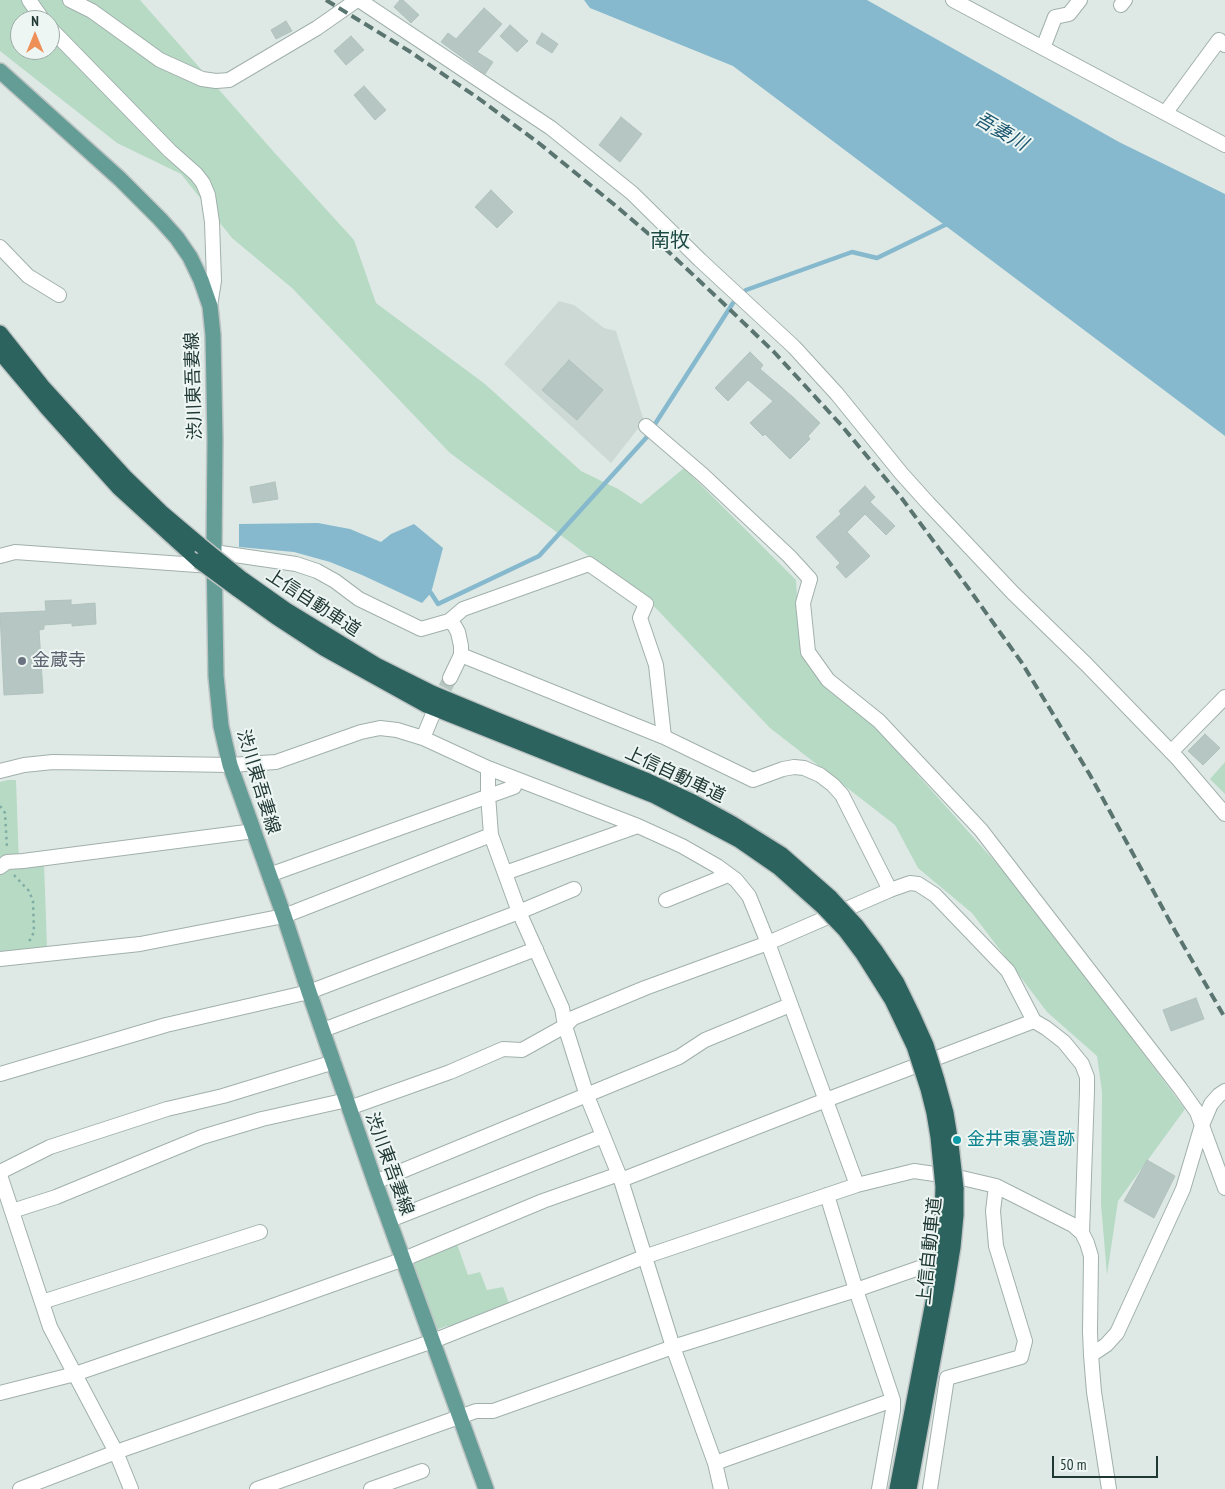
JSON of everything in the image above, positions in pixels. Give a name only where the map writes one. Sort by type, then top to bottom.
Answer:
[{"type":"highway","name":"上信自動車道","points":[[0,333],[122,483]]},
{"type":"highway","name":"上信自動車道","points":[[0,352],[47,408],[122,483],[200,545],[276,617],[325,649],[426,704],[655,796],[730,835],[778,866],[828,903],[845,930],[864,954],[892,1000],[914,1046],[928,1089],[940,1152],[956,1215],[953,1247],[909,1489]]},
{"type":"highway","name":"上信自動車道","points":[[897,1489],[934,1297],[950,1187]]},
{"type":"main road","name":"渋川東吾妻線","points":[[0,71],[120,179],[177,238],[190,257],[210,306],[215,440],[214,559],[216,676],[221,726],[230,765],[375,1182],[486,1489]]},
{"type":"street","points":[[70,0],[92,11],[160,60],[202,80],[216,81],[229,80],[317,28],[358,0],[551,128],[632,193],[746,304],[794,347],[831,387],[901,474],[1013,593],[1087,665],[1171,752],[1225,814]]},
{"type":"street","points":[[953,0],[1225,144]]},
{"type":"street","points":[[1043,48],[1055,17],[1069,14],[1080,0]]},
{"type":"street","points":[[60,38],[203,183],[208,194],[212,222],[214,281],[210,306]]},
{"type":"street","points":[[1166,112],[1219,40],[1225,45]]},
{"type":"street","points":[[0,247],[28,276],[59,295]]},
{"type":"street","points":[[646,426],[710,482],[789,556],[810,579],[804,603],[808,652],[828,680],[879,721],[981,830],[1180,1088],[1196,1112],[1225,1188]]},
{"type":"street","points":[[0,556],[15,552],[296,564],[317,571],[358,599],[421,629],[449,621],[463,609],[589,564],[646,604],[640,618],[656,665],[664,737]]},
{"type":"street","points":[[449,621],[454,625],[460,637],[460,655],[450,678]]},
{"type":"street","points":[[460,655],[664,737],[753,780],[794,767],[804,768],[820,775],[842,795],[890,890]]},
{"type":"street","points":[[1171,752],[1225,697]]},
{"type":"street","points":[[423,738],[433,714]]},
{"type":"street","points":[[0,771],[24,765],[53,762],[230,765],[276,762],[361,732],[380,728],[397,730],[423,738],[488,768],[638,826],[682,846],[728,874],[736,880],[749,896],[857,1185]]},
{"type":"street","points":[[488,768],[491,835],[519,912],[562,1008],[565,1026],[586,1096],[620,1177],[672,1347],[715,1463],[721,1489]]},
{"type":"street","points":[[269,875],[514,787]]},
{"type":"street","points":[[505,873],[638,826]]},
{"type":"street","points":[[4,865],[254,831]]},
{"type":"street","points":[[0,959],[140,944],[284,916],[491,835]]},
{"type":"street","points":[[666,900],[728,874]]},
{"type":"street","points":[[7,1208],[56,1197],[202,1138],[262,1119],[348,1104],[450,1072],[503,1049],[522,1050],[565,1026],[573,1018],[768,943],[910,883],[918,884],[935,895],[1008,972],[1034,1020],[1064,1042],[1082,1064],[1088,1091],[1082,1234]]},
{"type":"street","points":[[0,1074],[166,1025],[309,992],[519,912],[574,889]]},
{"type":"street","points":[[323,1030],[536,949]]},
{"type":"street","points":[[375,1182],[679,1057],[705,1040],[790,1005]]},
{"type":"street","points":[[0,1393],[75,1374],[404,1259],[543,1201],[620,1177],[1034,1020]]},
{"type":"street","points":[[131,1489],[116,1452],[50,1327],[7,1208],[0,1173],[50,1147],[167,1109],[223,1096],[334,1062]]},
{"type":"street","points":[[1091,1355],[1106,1345],[1117,1333],[1183,1189],[1202,1126],[1211,1104],[1225,1091]]},
{"type":"street","points":[[390,1220],[604,1136]]},
{"type":"street","points":[[20,1489],[116,1452],[433,1341],[644,1256],[857,1185],[914,1171],[962,1178],[996,1186],[1073,1225],[1082,1234],[1087,1243],[1090,1256],[1090,1332],[1094,1392],[1109,1489]]},
{"type":"street","points":[[930,1489],[947,1378],[1021,1357],[1025,1341],[996,1246],[993,1211],[996,1186]]},
{"type":"street","points":[[826,1195],[893,1400],[893,1410],[879,1489]]},
{"type":"street","points":[[42,1302],[260,1232]]},
{"type":"street","points":[[257,1489],[476,1411],[493,1411],[672,1347],[856,1290],[919,1268]]},
{"type":"street","points":[[715,1463],[893,1400]]},
{"type":"street","points":[[371,1489],[422,1471]]},
{"type":"path","points":[[0,806],[6,813],[4,865],[28,891],[33,901],[34,932],[30,940],[23,945]]},
{"type":"shaded area","points":[[559,301],[574,305],[604,328],[616,331],[644,421],[611,463],[504,364]]},
{"type":"green space","points":[[0,0],[140,0],[354,240],[376,303],[485,384],[581,471],[618,489],[641,504],[684,468],[796,580],[800,647],[820,682],[877,729],[1022,892],[1185,1109],[1118,1201],[1107,1275],[1101,1204],[1102,1092],[1097,1056],[1047,1012],[972,913],[918,868],[895,825],[770,728],[648,600],[450,453],[292,288],[232,238],[181,174],[117,143],[11,60],[60,60],[60,10],[10,10],[10,59],[0,51]]},
{"type":"green space","points":[[1225,762],[1225,794],[1210,779]]},
{"type":"green space","points":[[16,780],[19,865],[44,863],[47,947],[0,955],[0,782]]},
{"type":"green space","points":[[457,1244],[468,1275],[480,1272],[487,1290],[503,1287],[510,1306],[452,1328],[447,1326],[436,1330],[411,1260]]},
{"type":"water","name":"吾妻川","points":[[584,0],[867,0],[1119,142],[1225,194],[1225,436],[733,66],[590,8]]},
{"type":"water","points":[[318,523],[350,529],[381,542],[391,534],[414,524],[443,548],[431,593],[422,603],[330,562],[294,552],[239,547],[239,524]]},
{"type":"building","points":[[400,0],[403,0],[419,15],[411,23],[394,7]]},
{"type":"building","points":[[484,8],[502,24],[477,52],[493,62],[485,74],[441,42],[448,33],[456,39]]},
{"type":"building","points":[[286,21],[292,31],[276,39],[271,30]]},
{"type":"building","points":[[510,25],[528,41],[517,52],[500,36]]},
{"type":"building","points":[[542,33],[558,44],[552,53],[536,43]]},
{"type":"building","points":[[351,36],[364,50],[346,65],[334,51]]},
{"type":"building","points":[[364,86],[386,110],[375,120],[354,95]]},
{"type":"building","points":[[621,117],[642,134],[620,162],[599,145]]},
{"type":"building","points":[[491,190],[513,212],[497,228],[475,207]]},
{"type":"building","points":[[750,352],[763,365],[760,369],[820,423],[808,436],[810,439],[790,459],[765,434],[763,436],[750,423],[773,401],[748,380],[728,401],[715,388]]},
{"type":"building","points":[[569,360],[603,390],[577,420],[542,390]]},
{"type":"building","points":[[275,482],[278,499],[253,503],[250,487]]},
{"type":"building","points":[[865,486],[875,497],[870,502],[895,526],[886,535],[865,514],[847,532],[870,556],[846,578],[836,567],[840,563],[816,537],[841,514],[839,511]]},
{"type":"building","name":"金蔵寺","points":[[71,600],[71,605],[95,603],[96,624],[72,626],[72,623],[44,625],[44,629],[39,630],[43,693],[4,695],[0,613],[46,611],[45,601]]},
{"type":"building","points":[[1205,734],[1220,748],[1203,765],[1188,751]]},
{"type":"building","points":[[1196,998],[1204,1019],[1171,1031],[1163,1010]]},
{"type":"building","points":[[1147,1160],[1175,1176],[1154,1218],[1124,1201]]},
{"type":"waterway","points":[[431,593],[438,604],[539,556],[646,438],[733,303],[746,290],[852,252],[877,258],[949,223]]},
{"type":"tunnel","points":[[436,707],[450,678]]},
{"type":"railway","points":[[326,0],[409,51],[478,98],[540,144],[616,206],[657,241],[774,352],[842,426],[900,496],[1022,663],[1090,775],[1225,1018]]},
{"type":"place","name":"金蔵寺","points":[[22,661]]},
{"type":"place","name":"金井東裏遺跡","points":[[957,1140]]},
{"type":"district","name":"南牧","points":[[670,241]]}]
